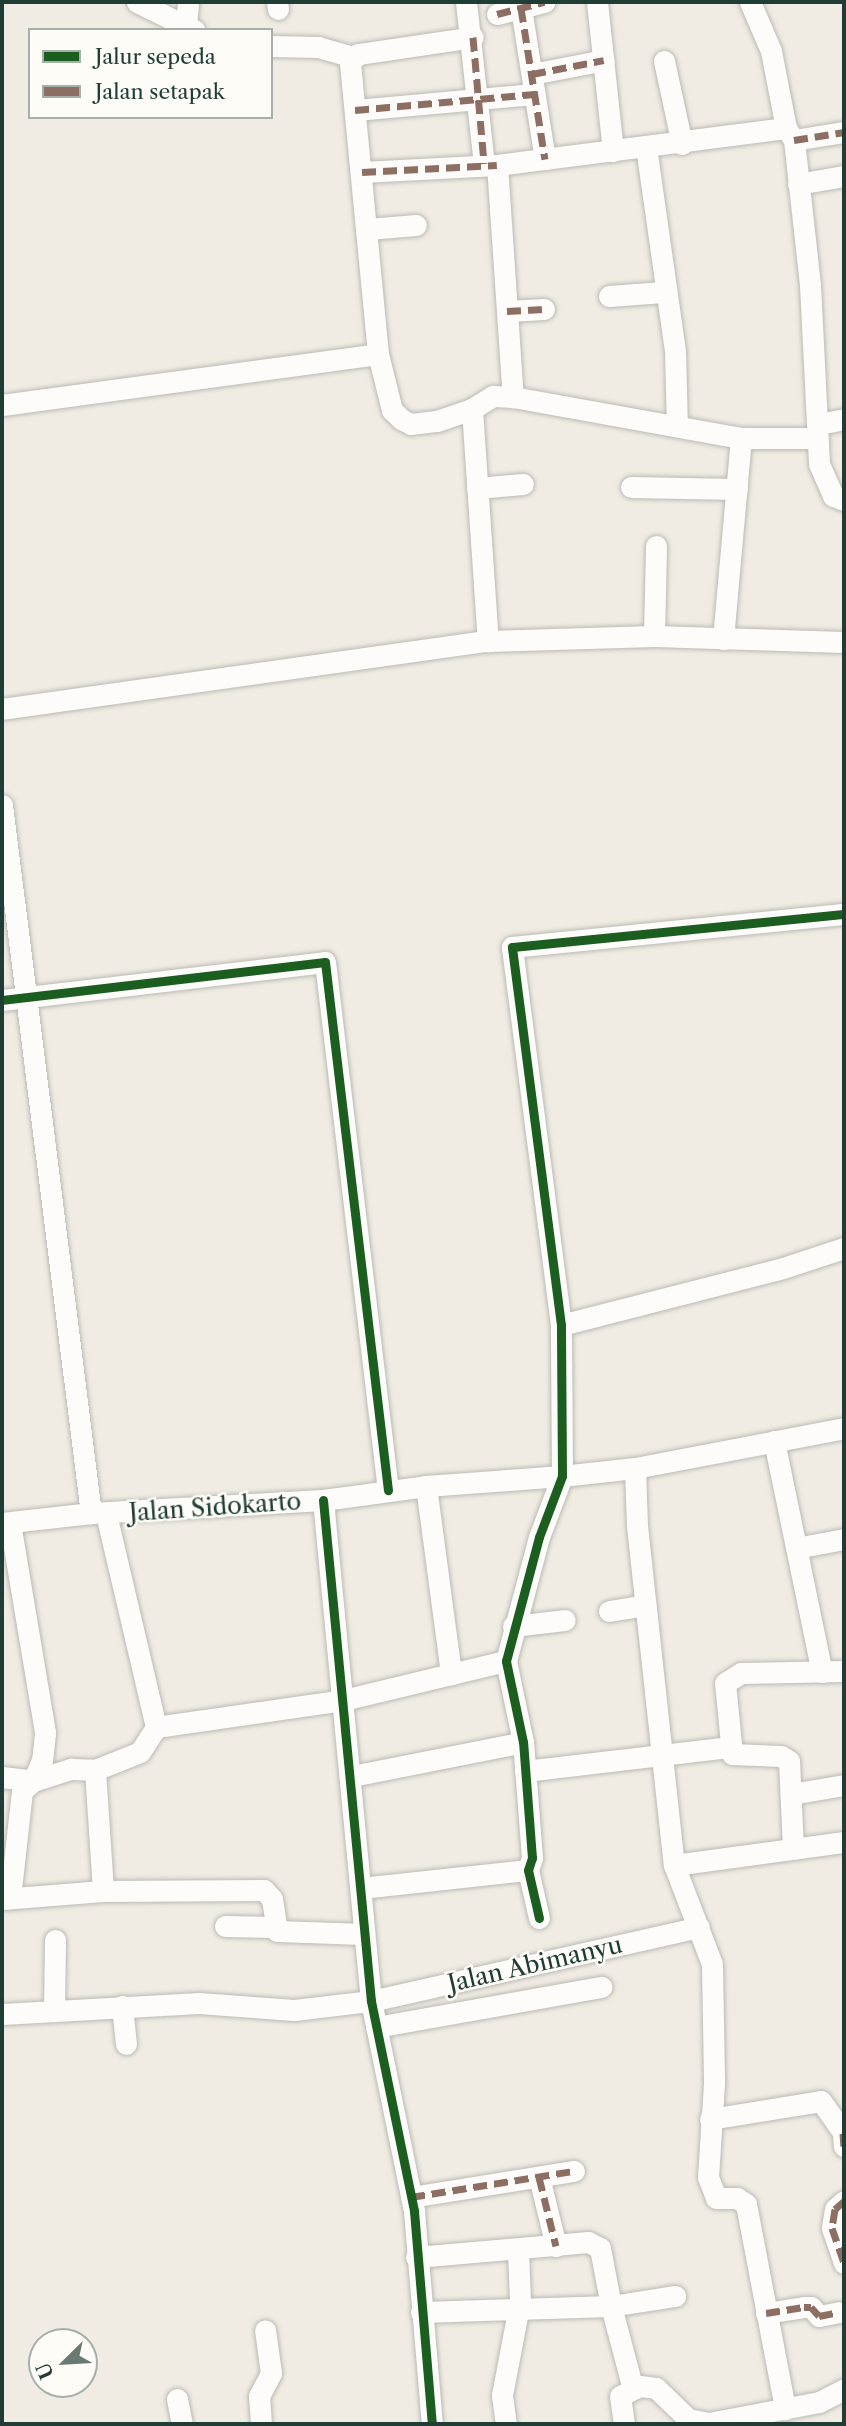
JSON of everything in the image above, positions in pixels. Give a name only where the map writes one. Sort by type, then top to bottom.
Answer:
[{"type":"street","points":[[137,2],[190,28]]},
{"type":"street","points":[[188,2],[190,28]]},
{"type":"street","points":[[466,2],[490,164],[507,311],[513,397]]},
{"type":"street","points":[[498,14],[544,2]]},
{"type":"street","points":[[597,2],[613,151]]},
{"type":"street","points":[[750,2],[771,51],[790,134],[798,184],[819,464],[833,496],[844,500]]},
{"type":"street","points":[[521,8],[545,159]]},
{"type":"street","points":[[273,46],[318,47],[353,57],[473,37]]},
{"type":"street","points":[[353,57],[355,110],[378,354],[392,410],[401,419],[411,424],[437,421],[472,409],[494,396],[513,397],[741,438],[817,431],[844,419]]},
{"type":"street","points":[[355,110],[478,97],[533,84],[604,60]]},
{"type":"street","points":[[664,61],[682,144]]},
{"type":"street","points":[[362,172],[490,164],[646,147],[844,132]]},
{"type":"street","points":[[646,147],[663,292],[675,351],[677,426]]},
{"type":"street","points":[[798,184],[844,176]]},
{"type":"street","points":[[368,229],[416,225]]},
{"type":"street","points":[[609,296],[663,292]]},
{"type":"street","points":[[507,311],[544,309]]},
{"type":"street","points":[[2,405],[378,354]]},
{"type":"street","points":[[472,409],[488,641]]},
{"type":"street","points":[[723,639],[741,438]]},
{"type":"street","points":[[477,488],[523,484]]},
{"type":"street","points":[[631,486],[737,489]]},
{"type":"street","points":[[654,636],[656,546]]},
{"type":"street","points":[[2,709],[488,641],[654,636],[844,642]]},
{"type":"street","points":[[2,805],[25,999],[98,1514],[156,1727],[140,1752],[95,1770],[71,1769],[33,1781],[22,1791],[6,1899],[103,1891],[264,1890],[272,1899],[274,1927]]},
{"type":"street","points":[[539,1918],[528,1870],[532,1858],[523,1742],[506,1661],[513,1626],[562,1476],[561,1325],[512,947],[844,914]]},
{"type":"street","points":[[2,1000],[325,962],[388,1490]]},
{"type":"street","points":[[561,1325],[844,1248]]},
{"type":"street","name":"Jalan Sidokarto","points":[[6,1523],[98,1514],[323,1500],[426,1486],[635,1468],[844,1428]]},
{"type":"street","points":[[774,1441],[822,1672]]},
{"type":"street","points":[[635,1468],[646,1605],[674,1866],[712,1964],[712,2190],[720,2200],[737,2197],[746,2204],[785,2409]]},
{"type":"street","points":[[426,1486],[451,1674]]},
{"type":"street","points":[[323,1500],[352,1776],[371,2001],[411,2197],[432,2424]]},
{"type":"street","points":[[6,1523],[46,1733],[33,1781]]},
{"type":"street","points":[[796,1549],[844,1539]]},
{"type":"street","points":[[609,1611],[646,1605]]},
{"type":"street","points":[[513,1626],[565,1620]]},
{"type":"street","points":[[156,1727],[344,1700],[506,1661]]},
{"type":"street","points":[[793,1849],[787,1758],[736,1755],[730,1747],[725,1683],[732,1677],[844,1671]]},
{"type":"street","points":[[352,1776],[523,1742]]},
{"type":"street","points":[[525,1771],[730,1747]]},
{"type":"street","points":[[95,1770],[103,1891]]},
{"type":"street","points":[[2,1777],[33,1781]]},
{"type":"street","points":[[791,1794],[844,1786]]},
{"type":"street","points":[[674,1866],[844,1842]]},
{"type":"street","points":[[361,1888],[528,1870]]},
{"type":"street","points":[[225,1926],[364,1934]]},
{"type":"street","name":"Jalan Abimanyu","points":[[2,2014],[199,2003],[294,2010],[371,2001],[699,1927]]},
{"type":"street","points":[[54,2011],[55,1940]]},
{"type":"street","points":[[376,2027],[601,1987]]},
{"type":"street","points":[[122,2006],[126,2044]]},
{"type":"street","points":[[710,2119],[821,2101],[844,2137]]},
{"type":"street","points":[[411,2197],[574,2171]]},
{"type":"street","points":[[539,2177],[556,2246]]},
{"type":"street","points":[[844,2201],[835,2209],[832,2228],[844,2263]]},
{"type":"street","points":[[416,2257],[518,2251],[588,2242],[600,2248],[611,2306],[633,2389]]},
{"type":"street","points":[[506,2424],[502,2395],[519,2311],[518,2251]]},
{"type":"street","points":[[421,2312],[611,2306],[675,2297]]},
{"type":"street","points":[[766,2313],[804,2307],[811,2307],[819,2316],[839,2312]]},
{"type":"street","points":[[261,2424],[259,2396],[271,2373],[265,2330]]},
{"type":"street","points":[[624,2424],[620,2396],[633,2389],[656,2388],[688,2419],[709,2423],[835,2397],[844,2389]]},
{"type":"street","points":[[177,2399],[182,2424]]},
{"type":"marked path","points":[[497,14],[544,2]]},
{"type":"marked path","points":[[521,8],[545,159]]},
{"type":"marked path","points":[[473,37],[484,164]]},
{"type":"marked path","points":[[532,74],[604,60]]},
{"type":"marked path","points":[[355,110],[534,94]]},
{"type":"marked path","points":[[794,140],[844,132]]},
{"type":"marked path","points":[[362,172],[497,165]]},
{"type":"marked path","points":[[507,311],[544,309]]},
{"type":"marked path","points":[[843,2133],[844,2146]]},
{"type":"marked path","points":[[411,2197],[574,2171]]},
{"type":"marked path","points":[[539,2177],[556,2246]]},
{"type":"marked path","points":[[844,2201],[835,2209],[832,2228],[844,2263]]},
{"type":"marked path","points":[[766,2313],[804,2307],[811,2307],[819,2316],[839,2312]]},
{"type":"cycle path","points":[[539,1918],[528,1870],[532,1858],[523,1742],[506,1661],[539,1537],[562,1476],[561,1325],[512,947],[844,914]]},
{"type":"cycle path","points":[[2,1000],[325,962],[388,1490]]},
{"type":"cycle path","points":[[323,1500],[371,2001],[414,2211],[432,2424]]}]
